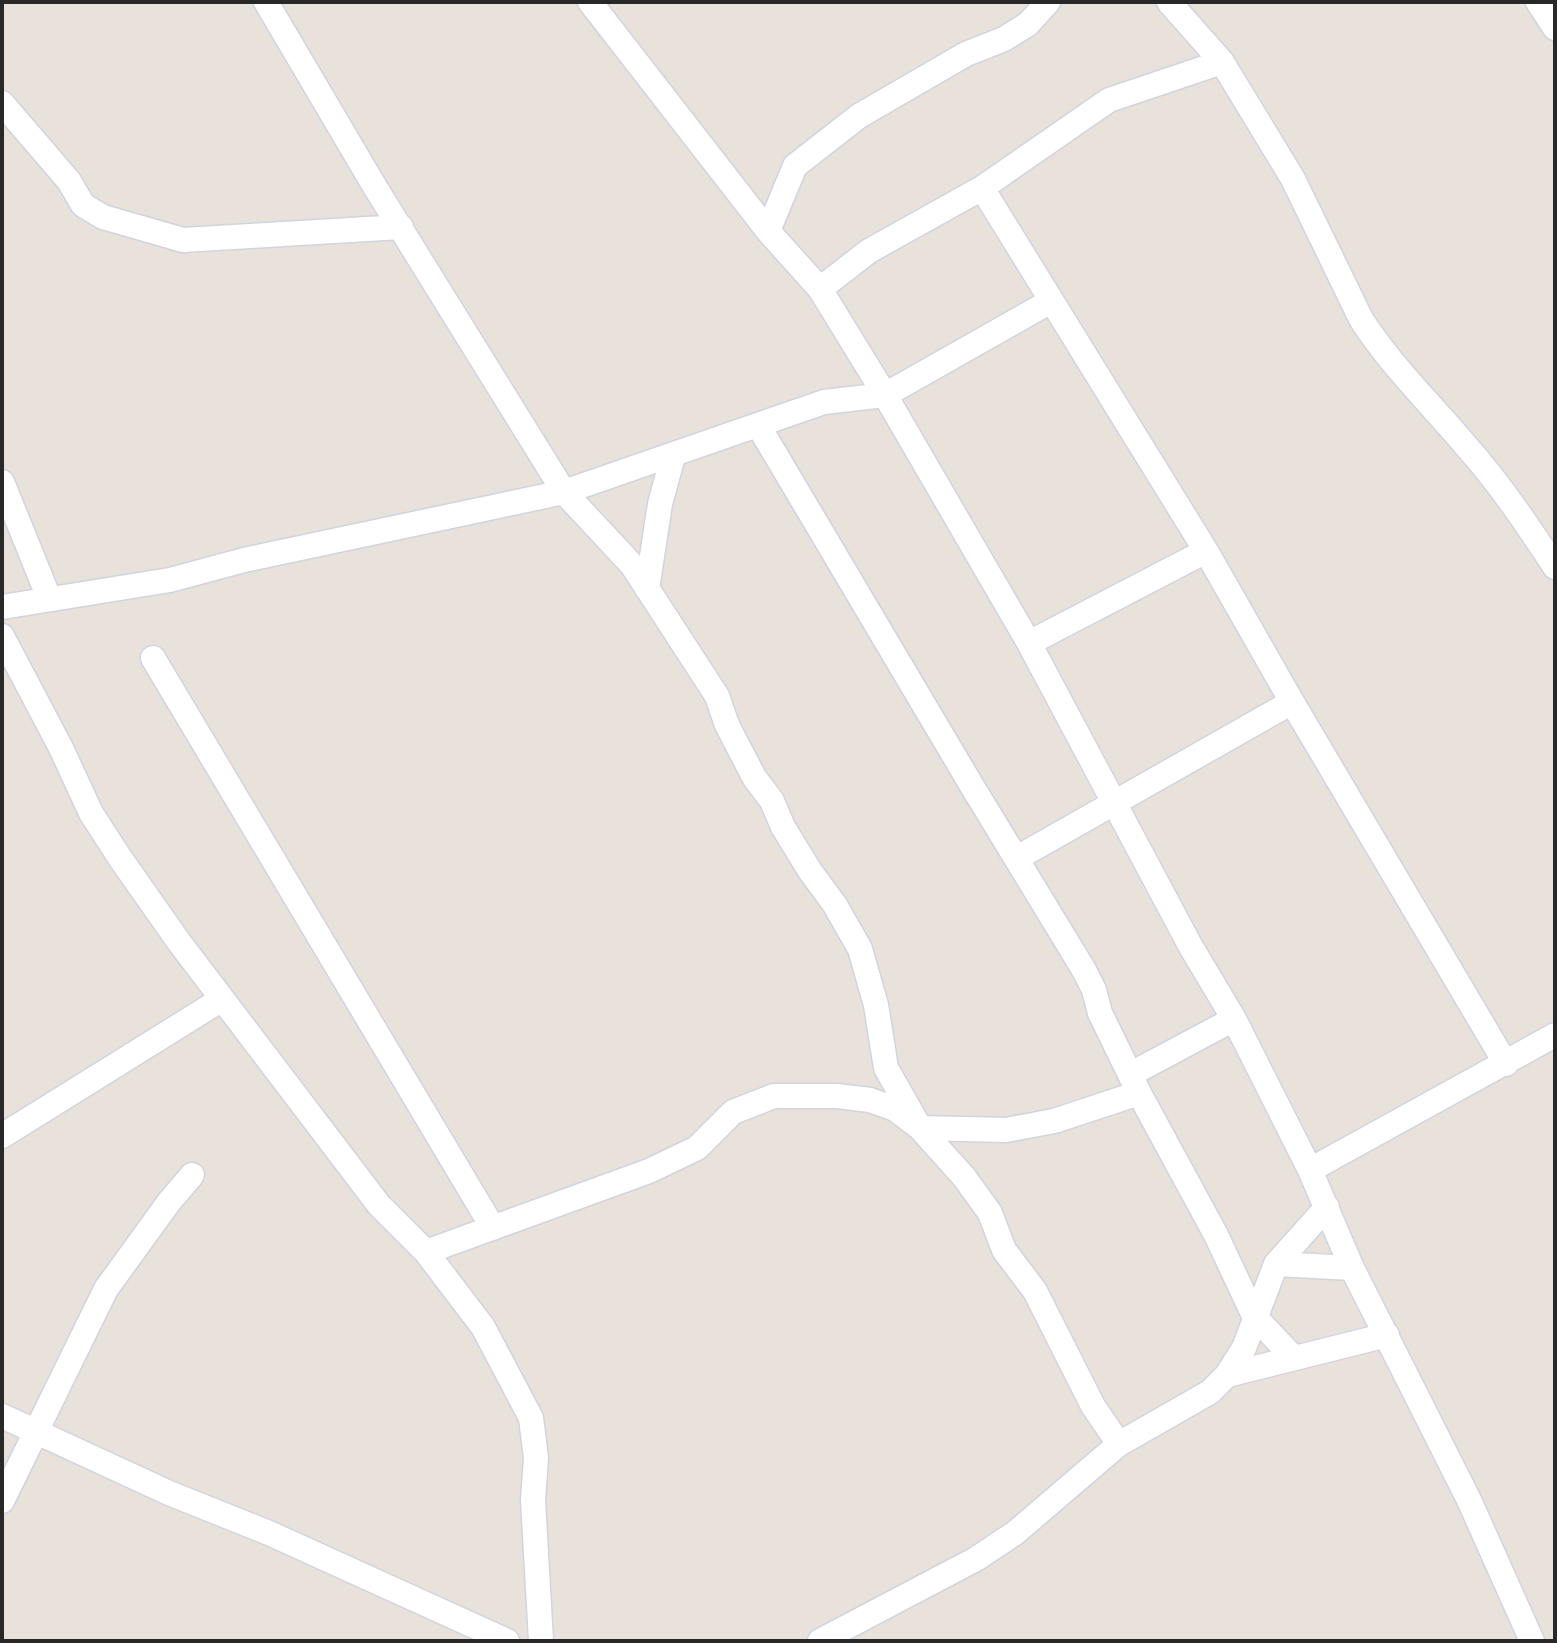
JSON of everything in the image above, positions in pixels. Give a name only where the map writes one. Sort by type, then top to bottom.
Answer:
[{"type":"street","points":[[266,2],[564,492],[632,565],[717,696],[727,725],[754,777],[772,801],[790,838],[860,949],[876,1005],[886,1068],[920,1128]]},
{"type":"street","points":[[590,2],[768,231],[820,289],[1029,643],[1191,947],[1234,1019],[1310,1170],[1352,1268],[1469,1500],[1532,1641]]},
{"type":"street","points":[[768,231],[795,166],[859,116],[966,54],[1016,32],[1048,2]]},
{"type":"street","points":[[1169,2],[1222,62],[1293,179],[1374,340],[1470,449],[1554,562]]},
{"type":"street","points":[[1538,2],[1555,28]]},
{"type":"street","points":[[820,289],[869,251],[982,188],[1109,100],[1222,62]]},
{"type":"street","points":[[2,103],[69,181],[83,205],[103,217],[129,226],[183,240],[401,227]]},
{"type":"street","points":[[982,188],[1206,551],[1506,1064]]},
{"type":"street","points":[[2,607],[170,580],[244,560],[564,492],[824,402],[885,395],[1051,301]]},
{"type":"street","points":[[758,425],[1084,970],[1100,1013],[1216,1235],[1254,1316],[1294,1358]]},
{"type":"street","points":[[647,589],[660,504],[673,456]]},
{"type":"street","points":[[2,482],[49,598]]},
{"type":"street","points":[[1029,643],[1206,551]]},
{"type":"street","points":[[2,636],[91,813],[171,930],[379,1205],[426,1252],[475,1313],[531,1418],[536,1458],[533,1500],[541,1641]]},
{"type":"street","points":[[153,658],[493,1228]]},
{"type":"street","points":[[1017,858],[1292,702]]},
{"type":"street","points":[[2,1136],[222,999]]},
{"type":"street","points":[[920,1128],[1006,1130],[1054,1121],[1135,1084],[1234,1019]]},
{"type":"street","points":[[1310,1170],[1555,1035]]},
{"type":"street","points":[[426,1252],[649,1171],[697,1148],[733,1112],[774,1096],[837,1096],[870,1100],[895,1109],[920,1128],[964,1177],[990,1213],[1004,1250],[1035,1291],[1093,1406],[1119,1444]]},
{"type":"street","points":[[2,1501],[106,1289],[192,1175]]},
{"type":"street","points":[[820,1641],[976,1559],[1015,1533],[1119,1444],[1210,1392],[1227,1375],[1244,1348],[1276,1264],[1327,1207]]},
{"type":"street","points":[[1276,1264],[1352,1268]]},
{"type":"street","points":[[1227,1375],[1387,1335]]},
{"type":"street","points":[[2,1416],[507,1641]]}]
